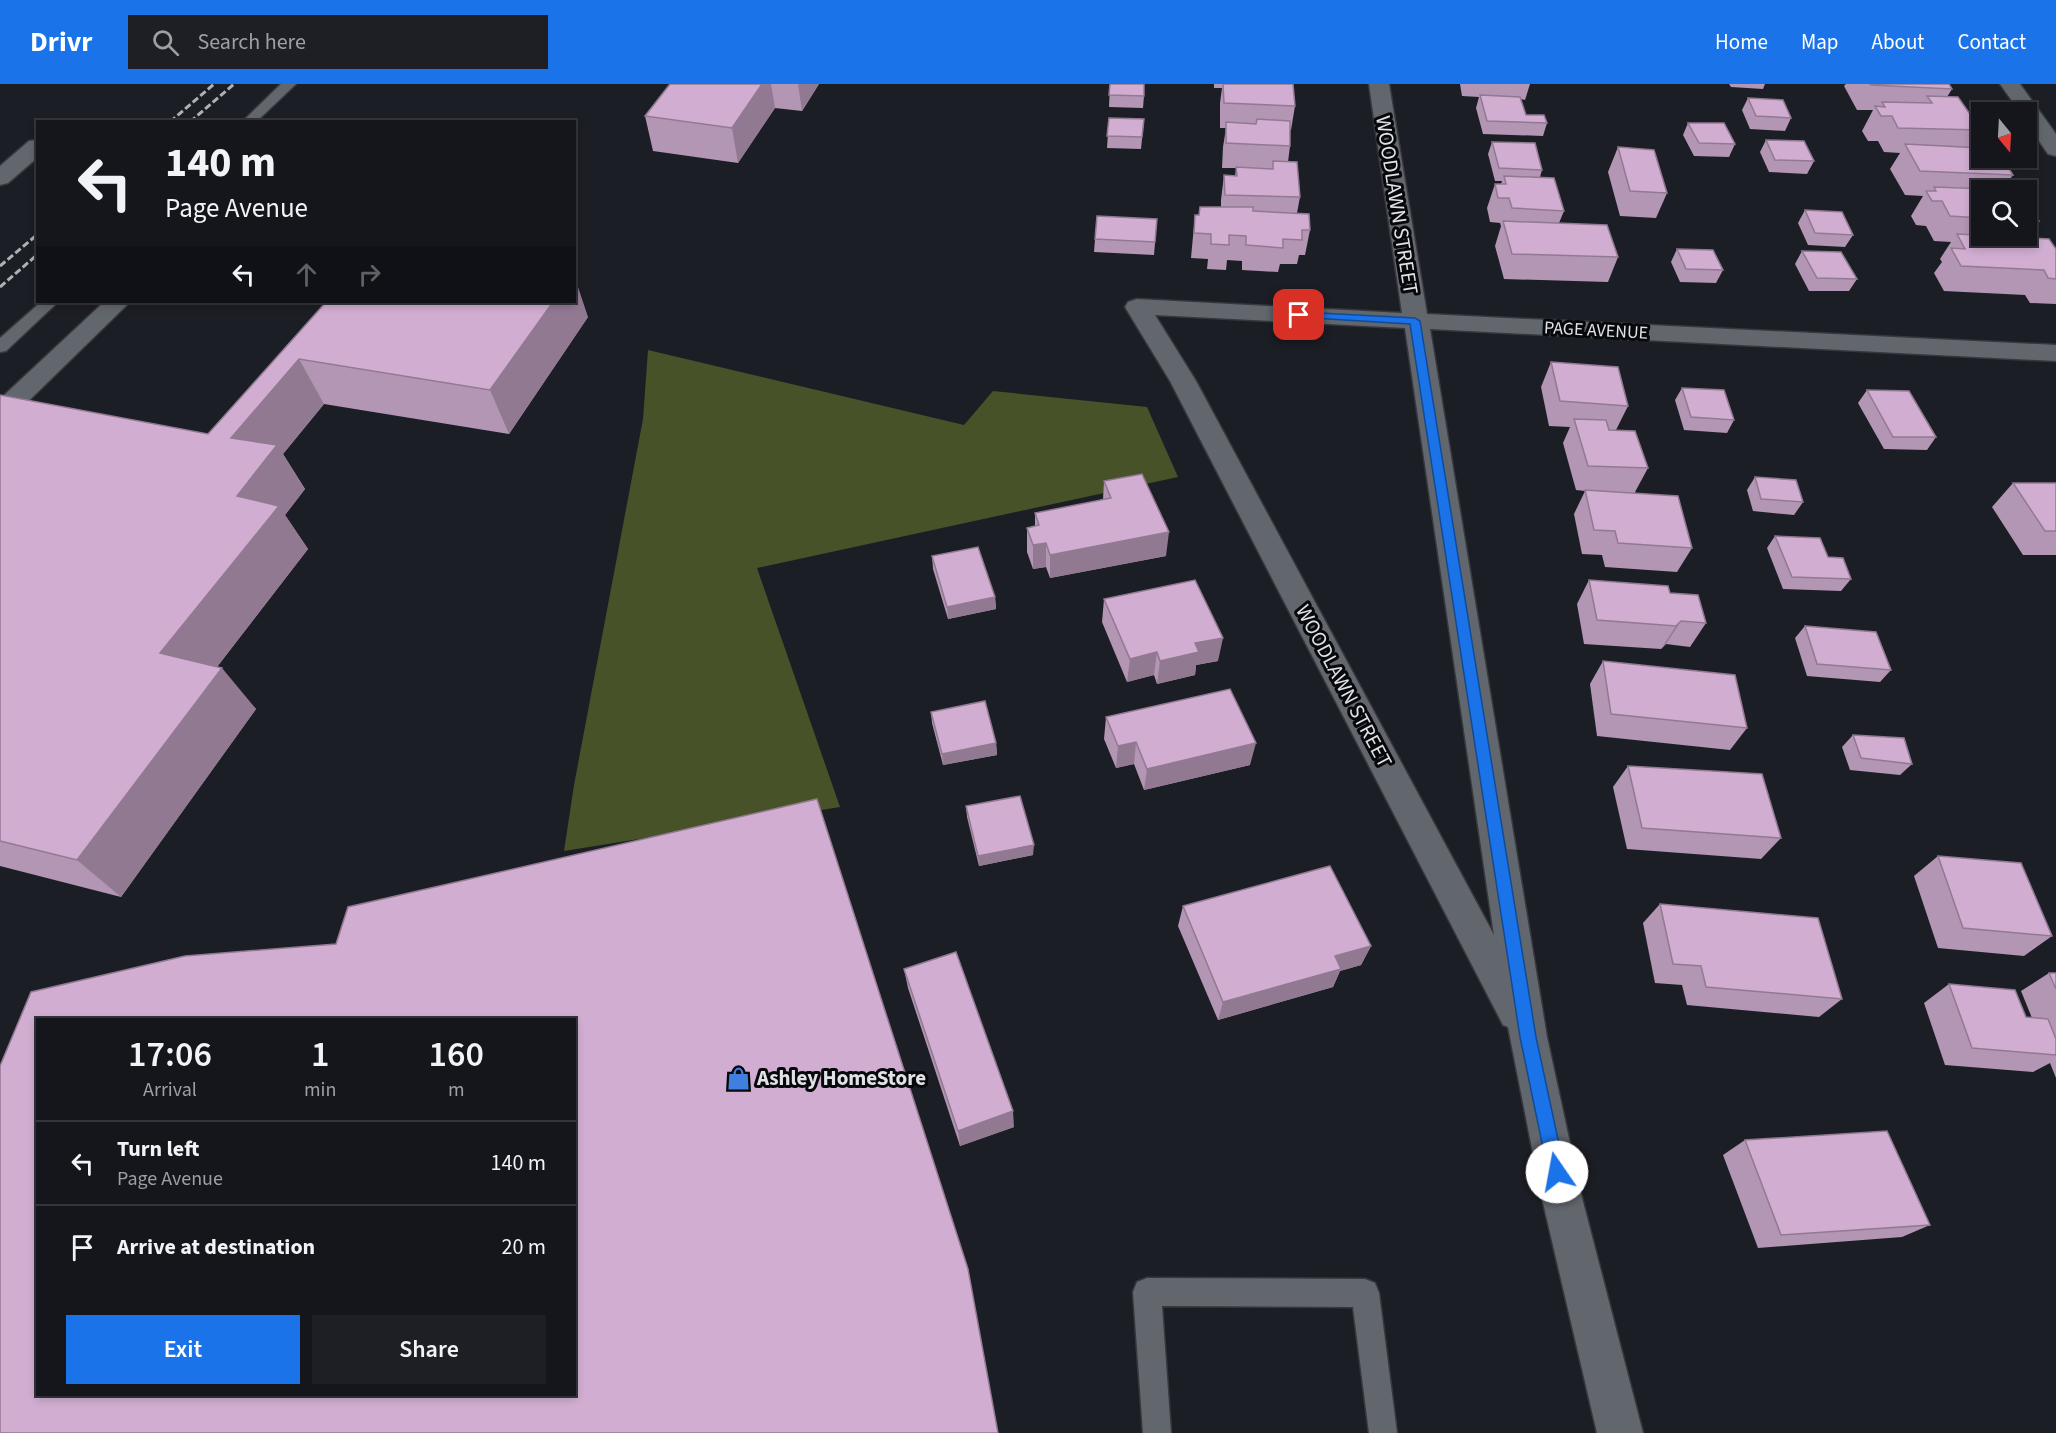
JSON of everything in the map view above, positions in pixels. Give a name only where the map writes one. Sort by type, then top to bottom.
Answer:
[{"type":"street","name":"WOODLAWN STREET","points":[[1379,84],[1528,1037],[1561,1194],[1620,1433]]},
{"type":"street","points":[[2010,84],[2056,148]]},
{"type":"street","points":[[0,178],[36,148]]},
{"type":"street","points":[[0,414],[117,303]]},
{"type":"street","name":"WOODLAWN STREET","points":[[1137,307],[1184,381],[1528,1037]]},
{"type":"street","name":"PAGE AVENUE","points":[[1137,307],[2056,353]]},
{"type":"lane","points":[[250,120],[289,84]]},
{"type":"lane","points":[[0,347],[49,303]]},
{"type":"lane","points":[[1156,1433],[1147,1292],[1365,1293],[1383,1433]]},
{"type":"green space","points":[[648,350],[964,425],[993,391],[1147,407],[1178,477],[757,568],[840,807],[564,851],[574,785],[643,419]]},
{"type":"building","points":[[670,84],[762,84],[732,128],[645,116]]},
{"type":"building","points":[[1110,84],[1144,84],[1144,96],[1109,95]]},
{"type":"building","points":[[1223,84],[1293,84],[1295,106],[1224,103]]},
{"type":"building","points":[[1949,84],[1952,89],[1871,85]]},
{"type":"building","points":[[1480,95],[1520,97],[1526,115],[1544,115],[1547,123],[1487,121]]},
{"type":"building","points":[[1927,96],[1958,97],[1971,116],[1971,130],[1898,128],[1892,116],[1881,116],[1875,106],[1885,107],[1882,102],[1932,103]]},
{"type":"building","points":[[1748,98],[1783,100],[1791,118],[1756,116]]},
{"type":"building","points":[[1109,118],[1144,119],[1142,137],[1107,136]]},
{"type":"building","points":[[1257,119],[1290,121],[1290,146],[1226,143],[1226,122],[1256,124]]},
{"type":"building","points":[[1688,123],[1724,123],[1735,144],[1699,143]]},
{"type":"building","points":[[1766,140],[1804,141],[1814,161],[1775,160]]},
{"type":"building","points":[[1492,142],[1535,143],[1542,170],[1499,168]]},
{"type":"building","points":[[1905,144],[1971,147],[1971,168],[2008,168],[2013,175],[1920,171]]},
{"type":"building","points":[[1618,147],[1654,150],[1667,193],[1630,191]]},
{"type":"building","points":[[1273,161],[1297,162],[1300,197],[1225,195],[1224,175],[1237,176],[1236,167],[1273,169]]},
{"type":"building","points":[[1504,176],[1554,178],[1564,211],[1512,208],[1509,198],[1498,198],[1495,184],[1506,184]]},
{"type":"building","points":[[1934,187],[1971,188],[1971,217],[1950,216],[1942,201],[1932,201],[1926,191],[1936,191]]},
{"type":"building","points":[[1200,207],[1253,207],[1253,211],[1309,214],[1310,230],[1302,230],[1302,240],[1283,239],[1283,248],[1246,245],[1246,236],[1229,235],[1229,245],[1211,244],[1211,234],[1194,233],[1195,215],[1199,215]]},
{"type":"building","points":[[1805,210],[1842,212],[1853,235],[1815,233]]},
{"type":"building","points":[[1097,216],[1157,219],[1155,242],[1095,239]]},
{"type":"building","points":[[1503,221],[1607,225],[1618,257],[1512,254]]},
{"type":"building","points":[[1957,234],[1971,235],[1971,246],[2037,246],[2037,238],[2049,239],[2056,249],[2056,279],[2048,278],[2044,270],[1961,266],[1951,248],[1965,249]]},
{"type":"building","points":[[1677,249],[1713,250],[1723,270],[1686,269]]},
{"type":"building","points":[[1802,251],[1841,252],[1857,279],[1817,278]]},
{"type":"building","points":[[325,303],[552,303],[490,390],[299,359],[231,438],[277,445],[237,496],[279,506],[160,653],[222,668],[77,860],[0,841],[0,395],[208,434]]},
{"type":"building","points":[[1551,362],[1618,367],[1628,406],[1560,401]]},
{"type":"building","points":[[1682,388],[1724,390],[1734,420],[1691,417]]},
{"type":"building","points":[[1867,390],[1909,391],[1936,437],[1893,437]]},
{"type":"building","points":[[1574,419],[1606,420],[1609,430],[1635,431],[1648,468],[1588,466]]},
{"type":"building","points":[[1142,474],[1169,532],[1050,555],[1046,543],[1033,545],[1027,528],[1039,525],[1035,513],[1111,498],[1104,481]]},
{"type":"building","points":[[1755,477],[1796,480],[1803,502],[1761,499]]},
{"type":"building","points":[[2013,483],[2056,483],[2056,531],[2045,531]]},
{"type":"building","points":[[1585,490],[1678,496],[1692,548],[1618,543],[1615,531],[1594,530]]},
{"type":"building","points":[[1775,536],[1820,538],[1828,557],[1843,558],[1851,579],[1792,577]]},
{"type":"building","points":[[978,547],[995,597],[947,607],[932,556]]},
{"type":"building","points":[[1195,580],[1223,638],[1195,643],[1199,652],[1160,661],[1157,652],[1130,659],[1104,599]]},
{"type":"building","points":[[1589,580],[1668,586],[1670,593],[1698,595],[1706,623],[1681,621],[1676,626],[1597,620]]},
{"type":"building","points":[[1805,626],[1876,632],[1891,670],[1817,664]]},
{"type":"building","points":[[1603,661],[1735,675],[1747,728],[1611,714]]},
{"type":"building","points":[[1230,689],[1256,743],[1147,769],[1136,742],[1118,746],[1106,717]]},
{"type":"building","points":[[985,701],[996,743],[942,754],[931,712]]},
{"type":"building","points":[[1853,735],[1904,738],[1912,764],[1861,758]]},
{"type":"building","points":[[1628,766],[1762,774],[1781,838],[1642,828]]},
{"type":"building","points":[[1020,796],[1034,845],[978,856],[966,806]]},
{"type":"building","name":"Ashley HomeStore","points":[[817,799],[968,1269],[998,1433],[0,1433],[0,1066],[31,992],[185,956],[336,944],[348,907]]},
{"type":"building","points":[[1938,856],[2021,863],[2052,936],[1963,928]]},
{"type":"building","points":[[1330,866],[1371,946],[1335,956],[1341,969],[1223,1002],[1183,906]]},
{"type":"building","points":[[1660,904],[1818,918],[1842,999],[1706,987],[1701,966],[1673,964]]},
{"type":"building","points":[[956,952],[1013,1111],[958,1131],[904,969]]},
{"type":"building","points":[[2049,973],[2056,973],[2056,989]]},
{"type":"building","points":[[1949,984],[2015,990],[2026,1017],[2048,1019],[2056,1039],[2056,1055],[1972,1048]]},
{"type":"building","points":[[1887,1131],[1930,1225],[1781,1235],[1745,1140]]},
{"type":"railway","points":[[172,120],[214,84]]},
{"type":"railway","points":[[192,120],[234,84]]},
{"type":"railway","points":[[0,266],[36,236]]},
{"type":"railway","points":[[0,287],[36,256]]},
{"type":"place","name":"Ashley HomeStore","points":[[739,1078]]},
{"type":"route","points":[[1299,315],[1415,321],[1528,1037],[1557,1172]]}]
